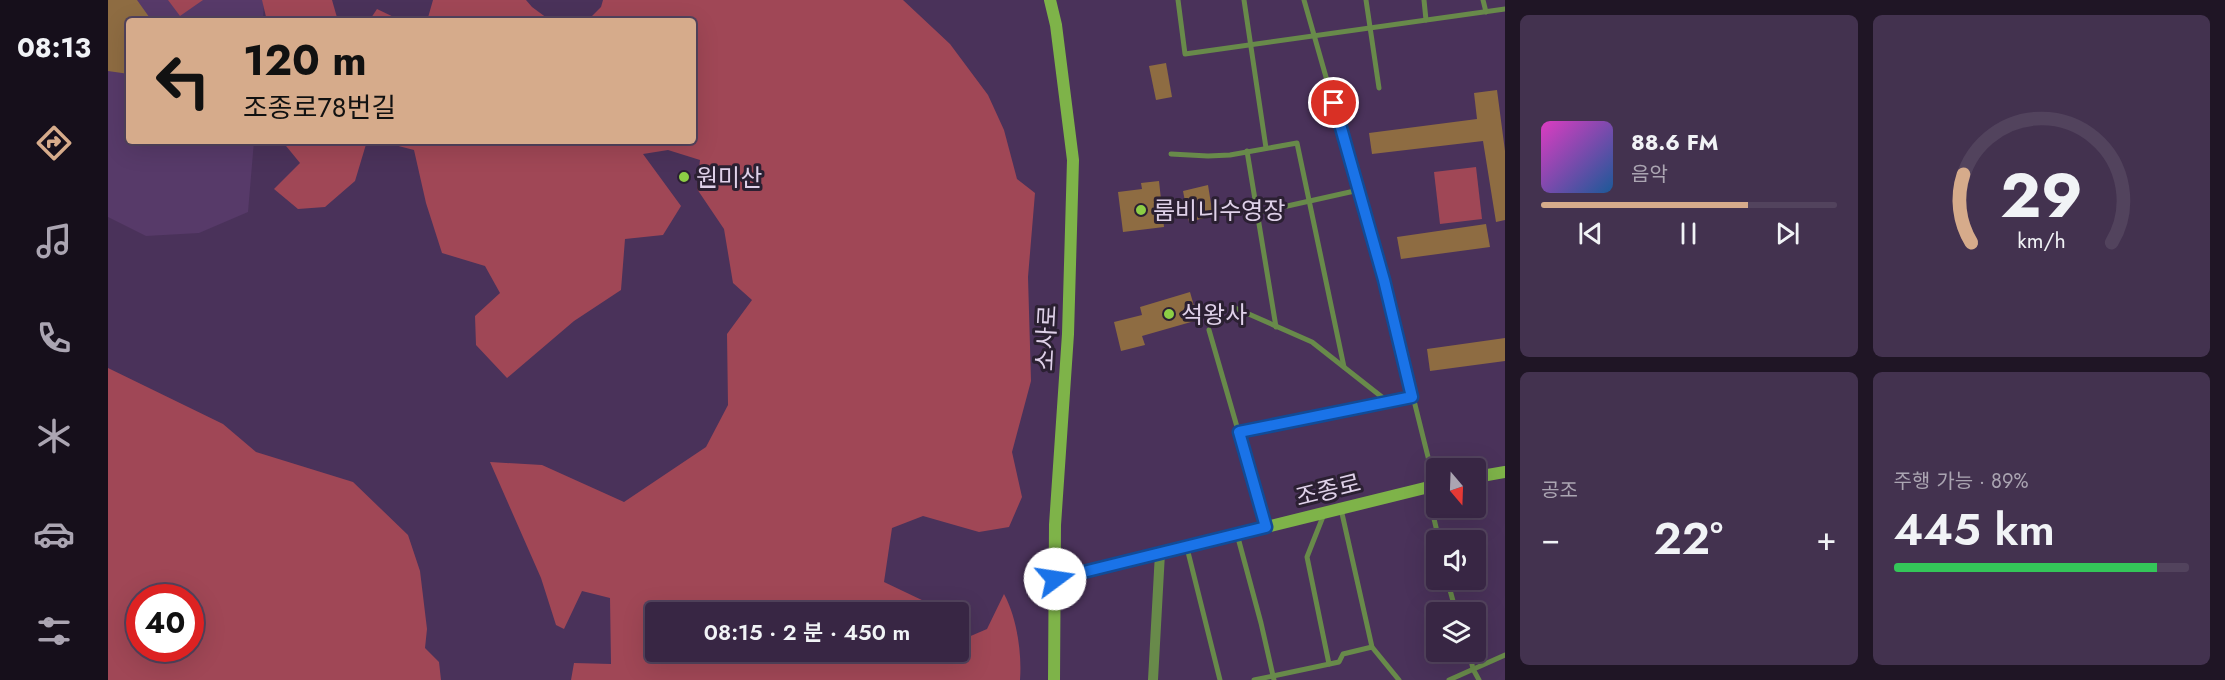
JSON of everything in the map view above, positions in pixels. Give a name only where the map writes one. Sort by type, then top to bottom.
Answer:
[{"type":"street","name":"소사로","points":[[1050,0],[1056,25],[1073,160],[1068,334],[1055,525],[1054,680]]},
{"type":"street","points":[[1486,475],[1505,472]]},
{"type":"street","name":"조종로","points":[[1055,579],[1426,488]]},
{"type":"street","points":[[1153,680],[1160,553]]},
{"type":"lane","points":[[1178,0],[1185,54],[1314,38],[1505,9]]},
{"type":"lane","points":[[1244,0],[1266,148]]},
{"type":"lane","points":[[1304,0],[1384,280],[1426,458]]},
{"type":"lane","points":[[1366,0],[1379,88]]},
{"type":"lane","points":[[1424,0],[1426,20]]},
{"type":"lane","points":[[1483,0],[1486,12]]},
{"type":"lane","points":[[1171,154],[1208,156],[1297,143],[1344,367]]},
{"type":"lane","points":[[1247,151],[1276,327]]},
{"type":"lane","points":[[1256,213],[1359,190]]},
{"type":"lane","points":[[1235,308],[1312,342],[1387,401]]},
{"type":"lane","points":[[1209,330],[1266,527]]},
{"type":"lane","points":[[1239,432],[1412,397]]},
{"type":"lane","points":[[1341,509],[1372,647],[1399,680]]},
{"type":"lane","points":[[1325,513],[1307,557],[1329,664]]},
{"type":"lane","points":[[1237,534],[1273,678]]},
{"type":"lane","points":[[1186,547],[1220,680]]},
{"type":"lane","points":[[1254,680],[1273,678],[1339,662],[1343,654],[1372,647]]},
{"type":"lane","points":[[1449,680],[1505,655]]},
{"type":"lane","points":[[1471,662],[1479,680]]},
{"type":"shaded area","points":[[108,0],[264,0],[263,18],[126,18],[126,144],[254,144],[248,212],[199,233],[146,236],[108,217]]},
{"type":"shaded area","points":[[168,0],[203,0],[180,16]]},
{"type":"shaded area","points":[[262,0],[332,0],[337,18],[266,18]]},
{"type":"shaded area","points":[[433,0],[526,0],[547,18],[428,18]]},
{"type":"shaded area","points":[[603,0],[903,0],[950,44],[988,95],[1004,130],[1017,179],[1035,193],[1028,277],[1031,381],[1012,452],[1022,497],[1009,527],[979,532],[923,516],[892,528],[884,582],[926,602],[645,602],[645,662],[969,662],[969,637],[987,629],[1004,594],[1009,603],[1018,636],[1020,680],[571,680],[574,663],[611,664],[610,598],[582,591],[564,629],[556,625],[541,578],[490,462],[542,465],[624,502],[706,447],[728,405],[727,334],[752,300],[733,283],[724,229],[697,189],[700,160],[668,150],[643,154],[681,206],[663,235],[625,239],[621,290],[574,321],[507,378],[476,345],[475,316],[500,293],[485,266],[442,253],[426,203],[414,150],[391,144],[696,144],[696,18],[590,18],[601,7]]},
{"type":"shaded area","points":[[377,9],[396,18],[371,18]]},
{"type":"shaded area","points":[[284,144],[366,144],[355,181],[325,207],[298,209],[274,189],[300,163]]},
{"type":"shaded area","points":[[1476,167],[1482,219],[1440,224],[1434,172]]},
{"type":"shaded area","points":[[108,368],[223,424],[256,452],[353,482],[408,535],[420,571],[427,629],[425,648],[439,662],[441,680],[108,680]]},
{"type":"building","points":[[108,0],[137,0],[150,18],[126,18],[126,74],[108,71]]},
{"type":"building","points":[[1166,63],[1172,97],[1156,100],[1149,66]]},
{"type":"building","points":[[1497,90],[1505,151],[1505,220],[1496,222],[1483,141],[1372,154],[1369,133],[1477,119],[1474,93]]},
{"type":"building","name":"룸비니수영장","points":[[1159,181],[1164,227],[1123,232],[1118,192],[1142,189],[1141,183]]},
{"type":"building","points":[[1208,185],[1212,210],[1207,211],[1208,217],[1189,222],[1183,191]]},
{"type":"building","points":[[1486,224],[1490,247],[1401,259],[1397,237]]},
{"type":"building","name":"석왕사","points":[[1190,292],[1198,320],[1142,336],[1145,345],[1121,351],[1114,322],[1142,315],[1140,307]]},
{"type":"building","points":[[1505,338],[1505,361],[1430,371],[1427,349]]},
{"type":"place","name":"원미산","points":[[684,177]]},
{"type":"place","name":"룸비니수영장","points":[[1141,210]]},
{"type":"place","name":"석왕사","points":[[1169,314]]},
{"type":"route","points":[[1055,579],[1266,527],[1239,432],[1412,397],[1384,280],[1334,103]]}]
